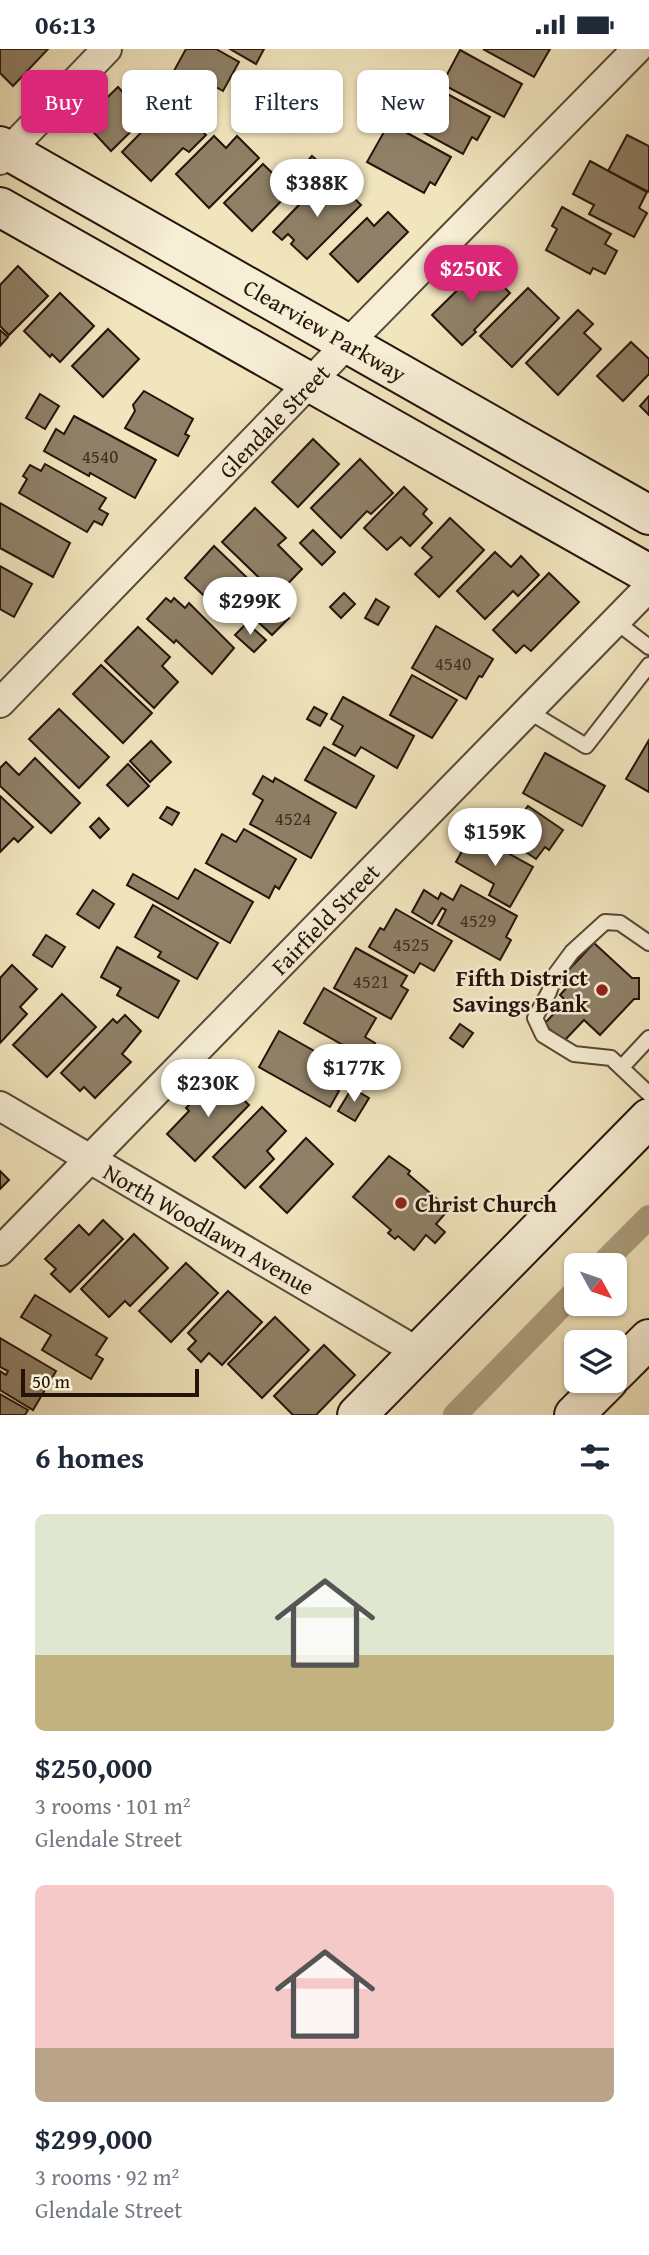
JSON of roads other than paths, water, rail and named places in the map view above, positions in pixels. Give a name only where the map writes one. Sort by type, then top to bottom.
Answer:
[{"type":"main road","name":"Clearview Parkway","points":[[3,152],[348,343],[649,515]]},
{"type":"main road","points":[[0,207],[649,574]]},
{"type":"main road","points":[[357,1415],[649,1118]]},
{"type":"main road","points":[[627,1361],[649,1339]]},
{"type":"main road","points":[[574,1415],[596,1393]]},
{"type":"street","points":[[3,152],[107,49]]},
{"type":"street","name":"Glendale Street","points":[[0,703],[637,49]]},
{"type":"street","name":"Fairfield Street","points":[[0,1251],[649,587]]},
{"type":"street","name":"North Woodlawn Avenue","points":[[0,1106],[418,1352]]},
{"type":"lane","points":[[615,621],[649,647]]},
{"type":"lane","points":[[528,711],[586,746],[649,665]]},
{"type":"lane","points":[[649,943],[620,923],[605,922],[572,952],[555,975],[535,1018],[543,1035],[574,1054],[611,1058],[649,1094]]},
{"type":"lane","points":[[622,1067],[649,1038]]},
{"type":"waterway","points":[[613,1253],[649,1217]]},
{"type":"waterway","points":[[455,1415],[564,1303]]},
{"type":"place","name":"Fifth District Savings Bank","points":[[602,990]]},
{"type":"place","name":"Christ Church","points":[[401,1203]]}]
